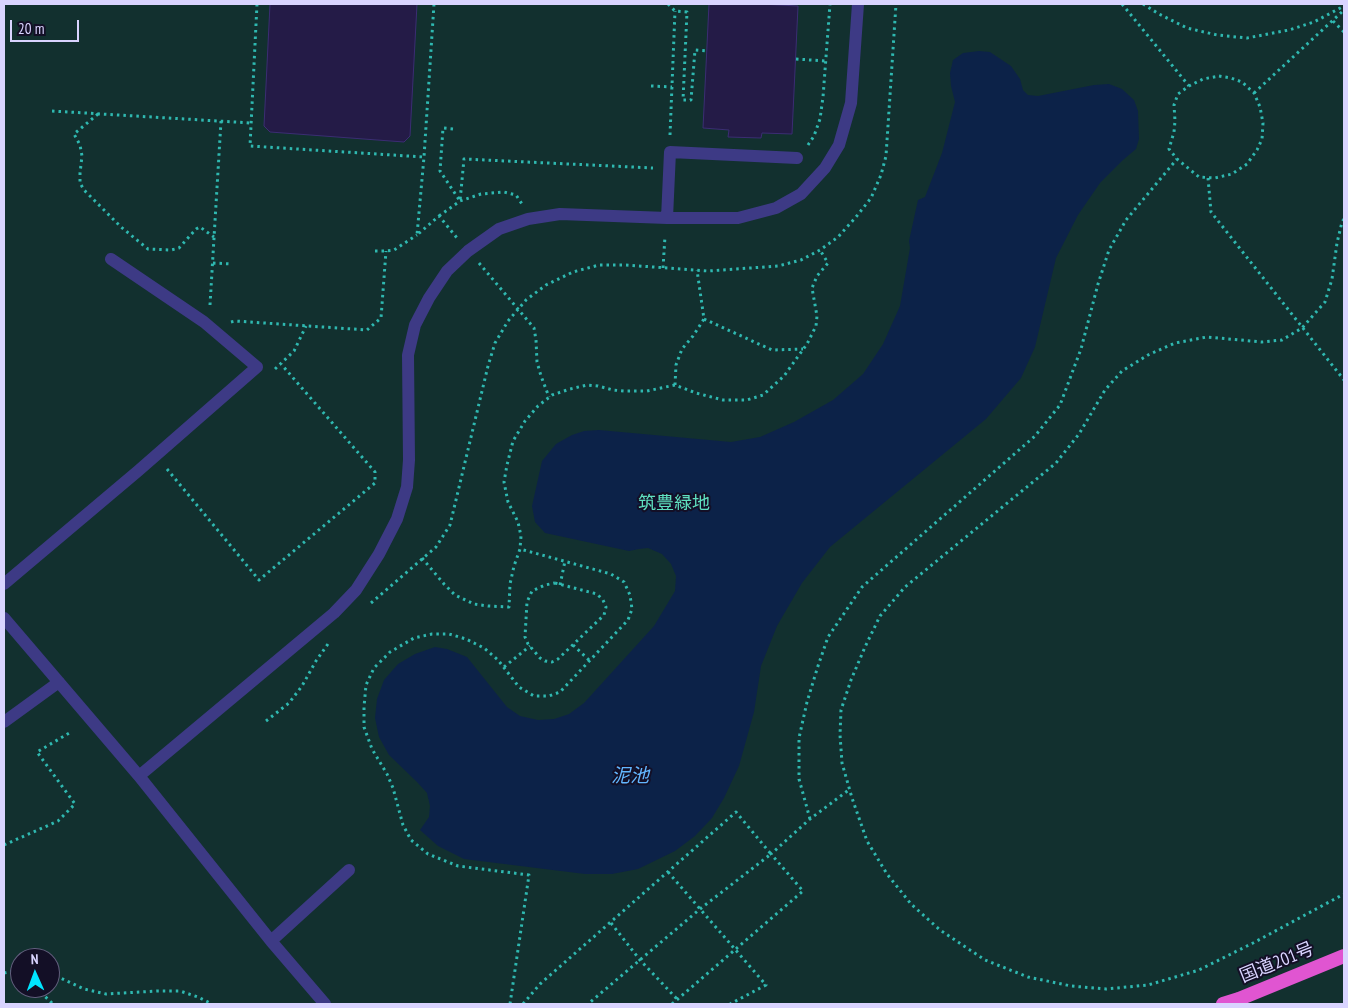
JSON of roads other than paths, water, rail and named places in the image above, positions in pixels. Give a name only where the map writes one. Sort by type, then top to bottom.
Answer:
[{"type":"highway","name":"国道201号","points":[[1223,1004],[1344,956]]},
{"type":"lane","points":[[138,776],[334,614],[356,590],[379,554],[397,519],[407,487],[409,460],[408,356],[415,325],[428,298],[447,271],[468,251],[500,229],[528,219],[560,214],[667,218],[738,218],[776,208],[801,194],[825,168],[839,145],[851,103],[858,4]]},
{"type":"lane","points":[[667,218],[670,152],[797,158]]},
{"type":"lane","points":[[4,584],[257,367],[209,326],[111,260]]},
{"type":"lane","points":[[4,618],[138,776],[325,1004]]},
{"type":"lane","points":[[4,722],[59,682]]},
{"type":"lane","points":[[272,941],[349,870]]},
{"type":"water","name":"泥池","points":[[990,52],[1011,66],[1020,79],[1023,90],[1028,95],[1038,96],[1094,85],[1109,84],[1122,89],[1134,100],[1138,111],[1139,139],[1136,149],[1100,183],[1078,215],[1056,258],[1035,347],[1021,378],[986,419],[830,547],[802,583],[777,626],[761,666],[754,712],[739,766],[712,818],[695,836],[675,851],[638,869],[612,874],[585,874],[464,859],[438,846],[420,830],[429,817],[430,806],[427,793],[389,755],[379,737],[375,718],[377,699],[384,680],[398,664],[415,654],[435,647],[447,649],[467,657],[507,707],[520,716],[538,720],[554,719],[569,714],[584,703],[654,626],[675,591],[676,576],[671,564],[662,554],[648,548],[629,551],[545,533],[535,522],[532,506],[542,461],[556,444],[584,431],[599,430],[731,442],[760,437],[794,422],[833,400],[863,374],[883,344],[900,306],[910,248],[909,241],[918,200],[925,197],[942,153],[955,102],[950,73],[953,60],[963,53]]},
{"type":"park label","name":"筑豊緑地","points":[[674,504]]}]
